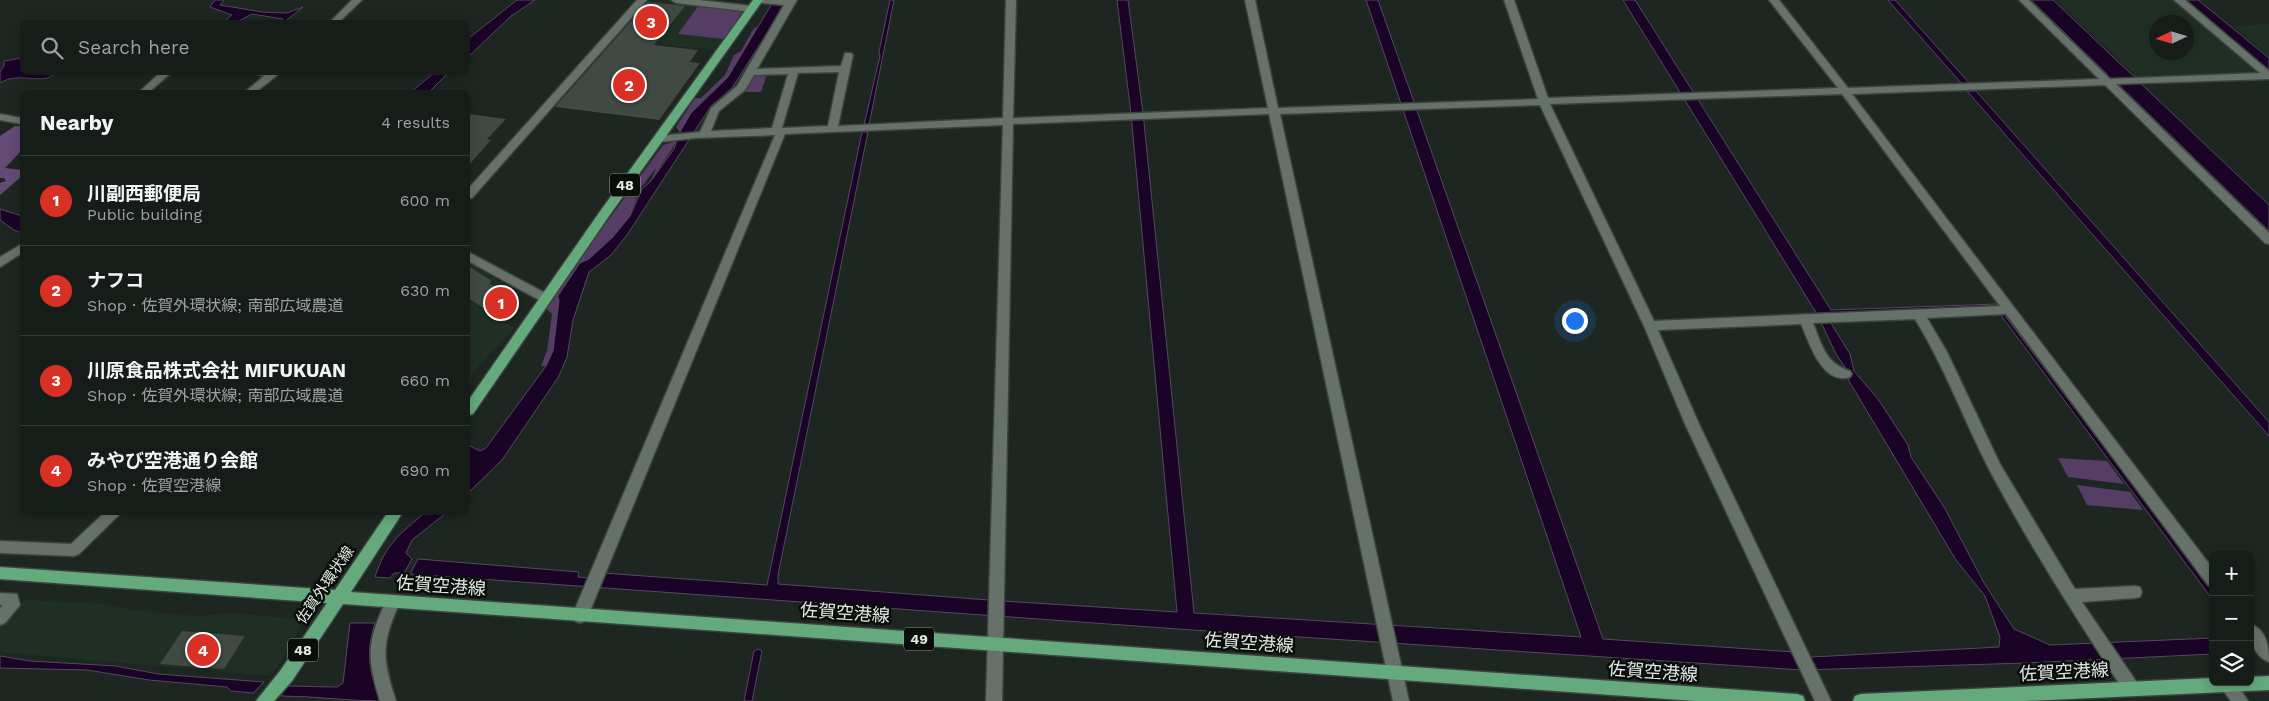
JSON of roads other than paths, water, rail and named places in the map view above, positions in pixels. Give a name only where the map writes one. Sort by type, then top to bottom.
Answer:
[{"type":"main road","name":"48","points":[[470,407],[659,139],[761,2]]},
{"type":"main road","name":"佐賀外環状線","points":[[264,701],[286,676],[394,515]]},
{"type":"main road","name":"佐賀空港線","points":[[0,573],[339,596],[393,602],[580,616],[1798,701]]},
{"type":"main road","name":"佐賀空港線","points":[[2254,683],[2269,683]]},
{"type":"main road","name":"佐賀空港線","points":[[1861,701],[2209,685]]},
{"type":"street","points":[[336,20],[356,0]]},
{"type":"street","points":[[470,193],[642,0]]},
{"type":"street","points":[[676,0],[791,1]]},
{"type":"street","points":[[994,701],[1011,0]]},
{"type":"street","points":[[1250,0],[1401,701]]},
{"type":"street","points":[[1509,0],[1544,102],[1650,326],[1692,424],[1823,701]]},
{"type":"street","points":[[1774,0],[1845,91],[2002,311],[2209,576]]},
{"type":"street","points":[[2024,0],[2110,82],[2269,240]]},
{"type":"street","points":[[2179,0],[2269,76]]},
{"type":"street","points":[[700,135],[715,110],[741,88],[791,1]]},
{"type":"street","points":[[832,130],[848,55]]},
{"type":"street","points":[[751,72],[845,69]]},
{"type":"street","points":[[580,616],[779,132],[794,70]]},
{"type":"street","points":[[146,90],[164,75]]},
{"type":"street","points":[[253,90],[273,75]]},
{"type":"street","points":[[659,139],[700,135],[1149,115],[2269,76]]},
{"type":"street","points":[[0,117],[20,120]]},
{"type":"street","points":[[0,263],[20,249]]},
{"type":"street","points":[[470,257],[546,298]]},
{"type":"street","points":[[1650,326],[2002,311]]},
{"type":"street","points":[[1919,315],[1954,379],[1998,473],[2036,542],[2132,689]]},
{"type":"street","points":[[1810,319],[1825,362],[1833,371],[1846,374]]},
{"type":"street","points":[[0,547],[61,551],[74,550],[113,515]]},
{"type":"street","points":[[2070,596],[2135,592]]},
{"type":"street","points":[[0,598],[12,600],[13,606],[0,618]]},
{"type":"street","points":[[388,701],[376,650],[379,634],[393,602]]},
{"type":"street","points":[[2254,635],[2269,654]]},
{"type":"street","points":[[2229,686],[2240,701]]},
{"type":"place","name":"川原食品株式会社 MIFUKUAN","points":[[651,22]]},
{"type":"place","name":"ナフコ","points":[[629,85]]},
{"type":"place","name":"川副西郵便局","points":[[501,303]]},
{"type":"place","name":"みやび空港通り会館","points":[[203,650]]}]
